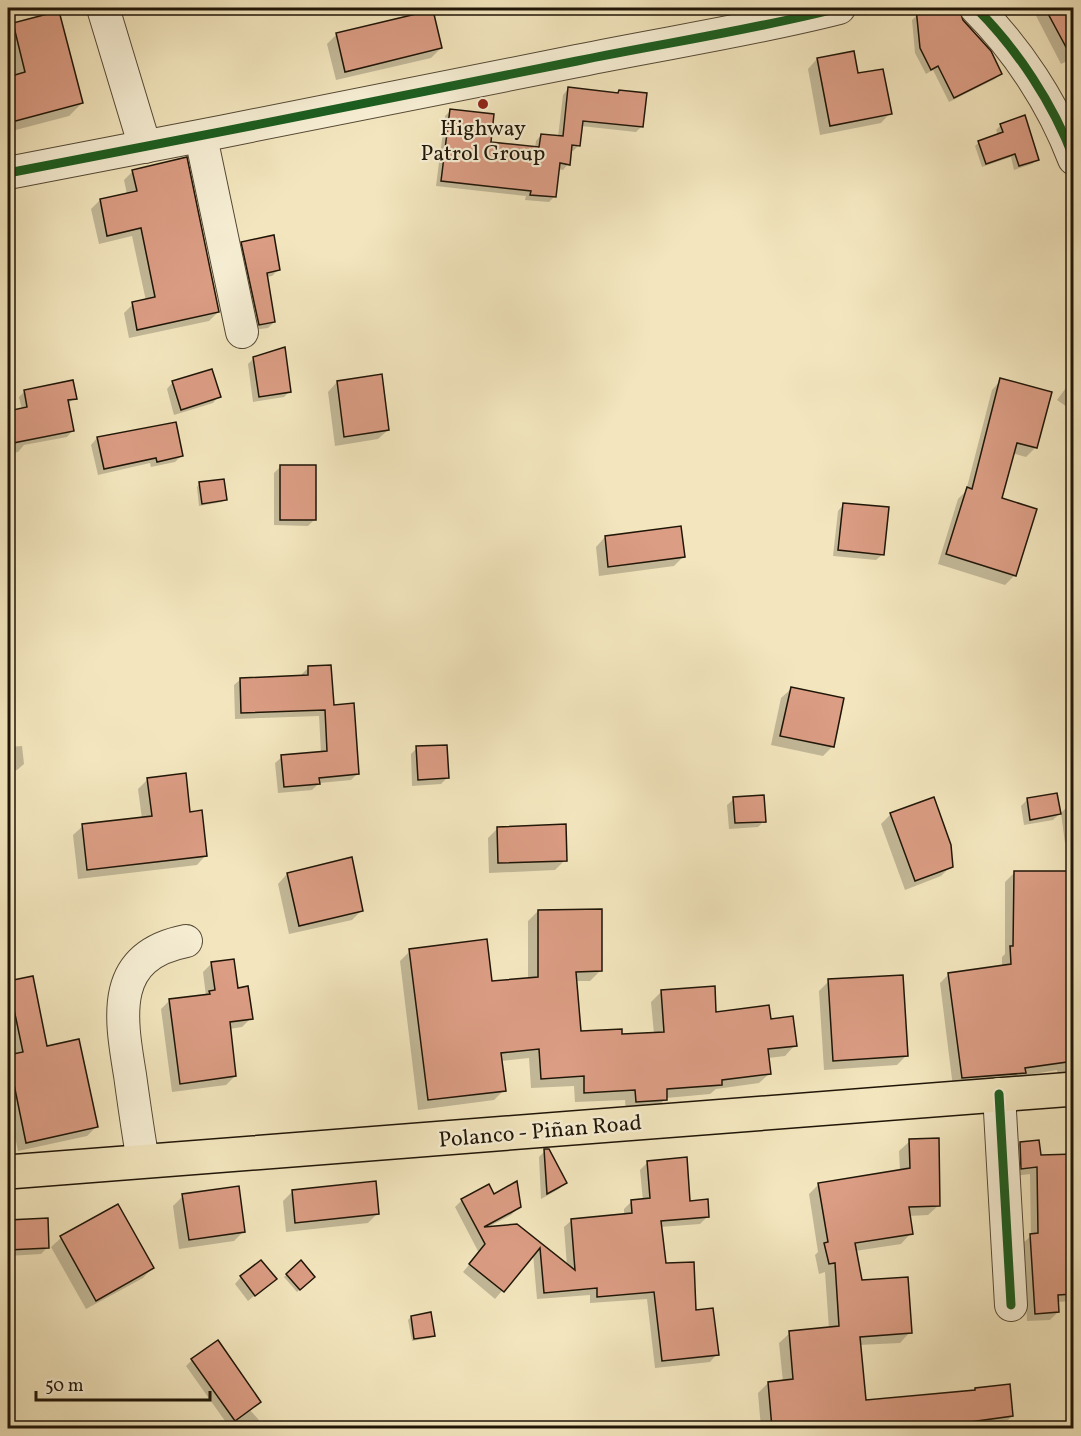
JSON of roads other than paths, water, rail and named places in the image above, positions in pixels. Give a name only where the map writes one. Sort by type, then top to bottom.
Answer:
[{"type":"main road","name":"Polanco - Piñan Road","points":[[8,1172],[1074,1089]]},
{"type":"street","points":[[103,8],[145,147]]},
{"type":"street","points":[[8,173],[201,137],[659,44],[777,15],[839,8]]},
{"type":"street","points":[[976,8],[996,28],[1039,89],[1074,159]]},
{"type":"street","points":[[201,137],[242,332]]},
{"type":"street","points":[[143,1161],[123,1031],[123,1000],[132,974],[148,955],[170,944],[186,940]]},
{"type":"street","points":[[999,1094],[1011,1305]]},
{"type":"place","name":"Highway Patrol Group","points":[[483,104]]}]
